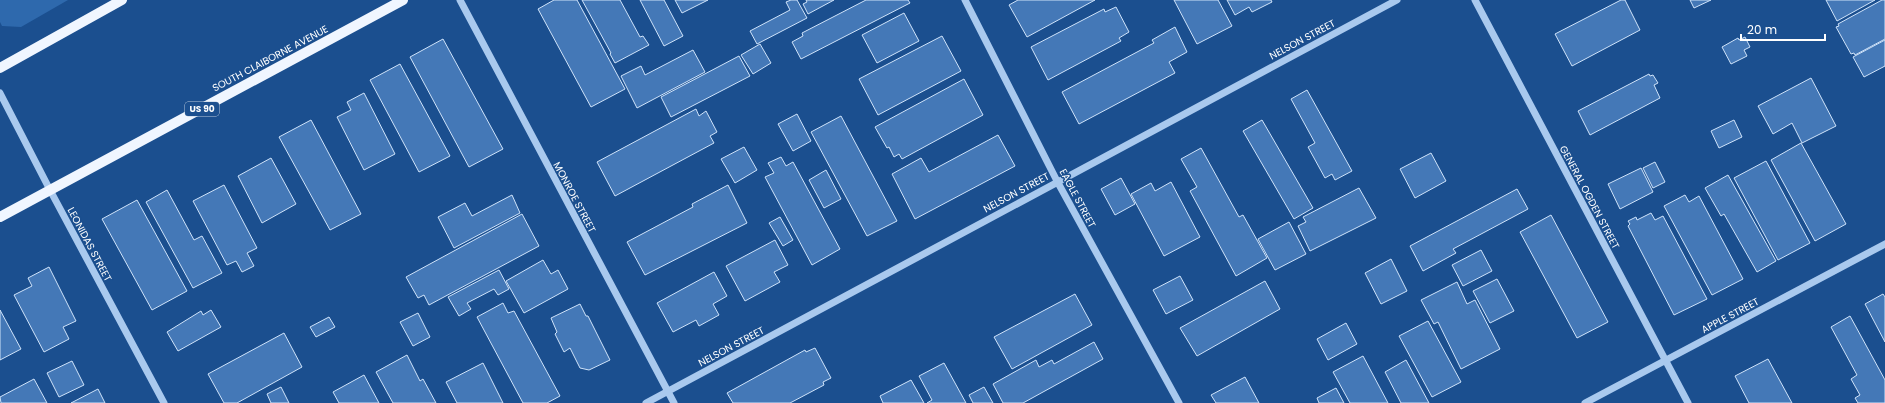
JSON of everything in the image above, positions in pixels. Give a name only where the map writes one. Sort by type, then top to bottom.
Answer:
[{"type":"main road","points":[[0,68],[122,0]]},
{"type":"main road","name":"SOUTH CLAIBORNE AVENUE","points":[[0,217],[403,0]]},
{"type":"street","name":"MONROE STREET","points":[[460,0],[674,403]]},
{"type":"street","name":"EAGLE STREET","points":[[964,0],[1058,181],[1179,403]]},
{"type":"street","name":"NELSON STREET","points":[[646,403],[1397,0]]},
{"type":"street","name":"GENERAL OGDEN STREET","points":[[1475,0],[1688,403]]},
{"type":"street","name":"LEONIDAS STREET","points":[[0,93],[164,403]]},
{"type":"street","name":"APPLE STREET","points":[[1585,403],[1885,244]]},
{"type":"shaded area","points":[[0,0],[68,0],[21,27],[2,26],[0,22]]},
{"type":"building","points":[[554,0],[577,0],[625,89],[591,107],[538,9]]},
{"type":"building","points":[[582,0],[620,0],[640,37],[643,36],[649,45],[615,63]]},
{"type":"building","points":[[640,0],[664,0],[683,36],[664,46]]},
{"type":"building","points":[[675,0],[708,0],[682,13]]},
{"type":"building","points":[[797,0],[807,18],[757,44],[750,31],[790,10],[786,2]]},
{"type":"building","points":[[806,0],[834,0],[808,14],[803,4],[807,2]]},
{"type":"building","points":[[866,0],[908,0],[910,3],[801,59],[792,42],[803,36],[802,33]]},
{"type":"building","points":[[1018,0],[1095,0],[1027,37],[1009,5]]},
{"type":"building","points":[[1174,0],[1218,0],[1232,26],[1197,44]]},
{"type":"building","points":[[1227,0],[1271,0],[1272,2],[1252,12],[1249,7],[1235,15]]},
{"type":"building","points":[[1621,0],[1625,0],[1640,30],[1572,66],[1555,34]]},
{"type":"building","points":[[1690,0],[1711,0],[1694,8]]},
{"type":"building","points":[[1826,0],[1875,0],[1837,21]]},
{"type":"building","points":[[1882,0],[1885,0],[1885,39],[1855,55],[1854,53],[1851,54],[1836,27],[1839,26],[1838,24]]},
{"type":"building","points":[[1116,7],[1129,32],[1119,38],[1121,41],[1048,80],[1031,47],[1104,9],[1105,12]]},
{"type":"building","points":[[904,13],[919,41],[877,63],[862,35]]},
{"type":"building","points":[[1175,27],[1187,52],[1169,62],[1175,73],[1079,124],[1062,92],[1154,43],[1152,40]]},
{"type":"building","points":[[942,36],[961,71],[878,115],[859,79]]},
{"type":"building","points":[[1745,37],[1750,47],[1744,50],[1747,56],[1731,64],[1722,47],[1738,38],[1739,40]]},
{"type":"building","points":[[443,39],[503,149],[469,167],[410,57]]},
{"type":"building","points":[[1885,40],[1885,66],[1864,77],[1853,57]]},
{"type":"building","points":[[760,44],[771,63],[753,74],[741,55]]},
{"type":"building","points":[[693,50],[705,72],[637,108],[621,76],[641,66],[645,75]]},
{"type":"building","points":[[739,56],[750,76],[671,117],[661,97]]},
{"type":"building","points":[[400,64],[450,156],[419,172],[370,80]]},
{"type":"building","points":[[1649,74],[1650,76],[1653,75],[1658,83],[1654,85],[1660,98],[1590,135],[1578,111]]},
{"type":"building","points":[[1811,78],[1836,126],[1802,143],[1792,123],[1773,134],[1758,106]]},
{"type":"building","points":[[964,79],[983,115],[902,159],[899,154],[894,157],[875,127]]},
{"type":"building","points":[[1307,90],[1352,171],[1335,180],[1332,174],[1325,178],[1308,147],[1315,143],[1291,99]]},
{"type":"building","points":[[364,93],[395,154],[364,170],[337,117],[351,110],[347,102]]},
{"type":"building","points":[[696,109],[699,116],[706,111],[717,132],[710,136],[714,143],[615,196],[597,162]]},
{"type":"building","points":[[797,114],[811,141],[793,151],[778,124]]},
{"type":"building","points":[[841,116],[897,221],[867,236],[811,132]]},
{"type":"building","points":[[311,120],[361,214],[330,230],[279,137]]},
{"type":"building","points":[[1262,120],[1313,208],[1294,219],[1243,131]]},
{"type":"building","points":[[1734,120],[1742,137],[1719,148],[1711,131]]},
{"type":"building","points":[[998,135],[1015,166],[915,219],[892,174],[921,158],[929,172]]},
{"type":"building","points":[[1801,143],[1846,224],[1815,241],[1771,160]]},
{"type":"building","points":[[744,147],[757,170],[735,183],[721,159]]},
{"type":"building","points":[[1201,148],[1239,217],[1243,215],[1267,258],[1236,276],[1190,191],[1197,187],[1181,159]]},
{"type":"building","points":[[1431,153],[1446,181],[1415,198],[1400,169]]},
{"type":"building","points":[[781,157],[786,166],[793,162],[840,249],[812,265],[765,177],[774,173],[768,163]]},
{"type":"building","points":[[271,158],[296,204],[262,223],[238,176]]},
{"type":"building","points":[[1766,161],[1810,243],[1778,260],[1734,178]]},
{"type":"building","points":[[1655,162],[1665,182],[1653,188],[1643,168]]},
{"type":"building","points":[[1641,168],[1653,192],[1620,209],[1608,184]]},
{"type":"building","points":[[826,170],[841,199],[824,208],[809,180]]},
{"type":"building","points":[[1728,175],[1776,261],[1757,272],[1724,214],[1721,216],[1705,188]]},
{"type":"building","points":[[1121,178],[1135,204],[1115,215],[1101,189]]},
{"type":"building","points":[[1171,182],[1200,237],[1164,256],[1131,194],[1151,183],[1155,191]]},
{"type":"building","points":[[224,185],[257,248],[247,253],[254,266],[242,272],[236,261],[227,265],[193,201]]},
{"type":"building","points":[[728,185],[747,223],[645,275],[627,242],[693,207],[692,204]]},
{"type":"building","points":[[1359,188],[1376,218],[1310,251],[1298,226],[1306,222],[1303,217]]},
{"type":"building","points":[[1517,189],[1528,209],[1453,249],[1456,253],[1423,271],[1410,246]]},
{"type":"building","points":[[167,190],[194,240],[202,236],[222,273],[193,288],[146,202]]},
{"type":"building","points":[[512,195],[520,213],[454,248],[438,217],[465,203],[472,216]]},
{"type":"building","points":[[1685,195],[1689,202],[1699,196],[1743,279],[1712,295],[1664,206]]},
{"type":"building","points":[[137,200],[187,291],[152,310],[102,219]]},
{"type":"building","points":[[1651,213],[1655,220],[1663,216],[1707,299],[1674,315],[1628,226],[1630,224],[1628,221],[1636,217],[1637,220]]},
{"type":"building","points":[[522,214],[539,246],[429,305],[424,295],[418,298],[406,277]]},
{"type":"building","points":[[1551,215],[1608,322],[1577,338],[1520,232]]},
{"type":"building","points":[[780,217],[793,240],[783,246],[769,223]]},
{"type":"building","points":[[1289,222],[1306,254],[1275,270],[1258,239]]},
{"type":"building","points":[[775,240],[788,265],[774,272],[780,282],[745,301],[726,266]]},
{"type":"building","points":[[1481,250],[1492,271],[1463,286],[1452,265]]},
{"type":"building","points":[[1391,259],[1407,291],[1381,304],[1365,273]]},
{"type":"building","points":[[543,260],[551,274],[558,270],[568,289],[524,313],[506,281]]},
{"type":"building","points":[[49,267],[76,321],[63,327],[69,339],[44,352],[14,295],[32,286],[28,278]]},
{"type":"building","points":[[499,270],[509,289],[498,295],[494,289],[467,303],[471,309],[459,316],[448,297]]},
{"type":"building","points":[[714,272],[727,296],[713,304],[719,315],[699,326],[696,320],[673,332],[657,303]]},
{"type":"building","points":[[1180,276],[1193,300],[1166,314],[1153,290]]},
{"type":"building","points":[[1497,279],[1514,311],[1490,323],[1473,291]]},
{"type":"building","points":[[1265,281],[1280,309],[1197,356],[1180,328]]},
{"type":"building","points":[[1457,282],[1467,304],[1475,300],[1500,349],[1461,369],[1438,322],[1434,324],[1421,300]]},
{"type":"building","points":[[1075,294],[1092,325],[1012,369],[994,337]]},
{"type":"building","points":[[1883,294],[1885,297],[1885,342],[1865,304]]},
{"type":"building","points":[[503,303],[508,313],[514,311],[560,396],[547,403],[523,403],[477,317]]},
{"type":"building","points":[[580,304],[586,316],[588,316],[610,360],[589,370],[580,368],[570,348],[564,352],[555,334],[557,332],[551,318]]},
{"type":"building","points":[[0,310],[21,349],[0,360]]},
{"type":"building","points":[[211,310],[221,327],[178,351],[167,332],[201,311],[203,315]]},
{"type":"building","points":[[418,313],[430,337],[413,346],[400,322]]},
{"type":"building","points":[[1850,316],[1885,380],[1885,403],[1858,403],[1855,398],[1860,395],[1851,379],[1857,375],[1831,327]]},
{"type":"building","points":[[329,317],[335,327],[316,337],[310,327]]},
{"type":"building","points":[[1428,321],[1461,382],[1432,397],[1399,336]]},
{"type":"building","points":[[1346,323],[1357,344],[1328,360],[1317,339]]},
{"type":"building","points":[[284,333],[302,367],[237,403],[224,403],[208,374]]},
{"type":"building","points":[[1094,342],[1103,359],[1023,403],[1003,403],[993,384],[1036,360],[1039,367],[1052,360],[1054,364]]},
{"type":"building","points":[[815,348],[831,378],[823,382],[824,385],[790,403],[733,403],[727,393],[805,350],[806,352]]},
{"type":"building","points":[[407,355],[420,381],[423,379],[436,403],[393,403],[376,372]]},
{"type":"building","points":[[1363,356],[1388,403],[1350,403],[1333,372]]},
{"type":"building","points":[[1768,359],[1792,403],[1749,403],[1735,376]]},
{"type":"building","points":[[1406,360],[1429,403],[1401,403],[1385,372]]},
{"type":"building","points":[[72,361],[84,385],[59,397],[47,373]]},
{"type":"building","points":[[483,363],[503,403],[457,403],[446,382]]},
{"type":"building","points":[[944,363],[966,403],[927,403],[932,400],[919,376]]},
{"type":"building","points":[[364,375],[379,403],[339,403],[333,392]]},
{"type":"building","points":[[1245,377],[1259,403],[1216,403],[1211,395]]},
{"type":"building","points":[[34,379],[47,403],[1,403],[0,397]]},
{"type":"building","points":[[911,380],[924,403],[883,403],[880,396]]},
{"type":"building","points":[[281,387],[289,403],[271,403],[267,394]]},
{"type":"building","points":[[984,387],[993,403],[973,403],[969,395]]},
{"type":"building","points":[[1336,388],[1344,403],[1319,403],[1317,398]]},
{"type":"building","points":[[98,389],[105,403],[71,403]]}]
